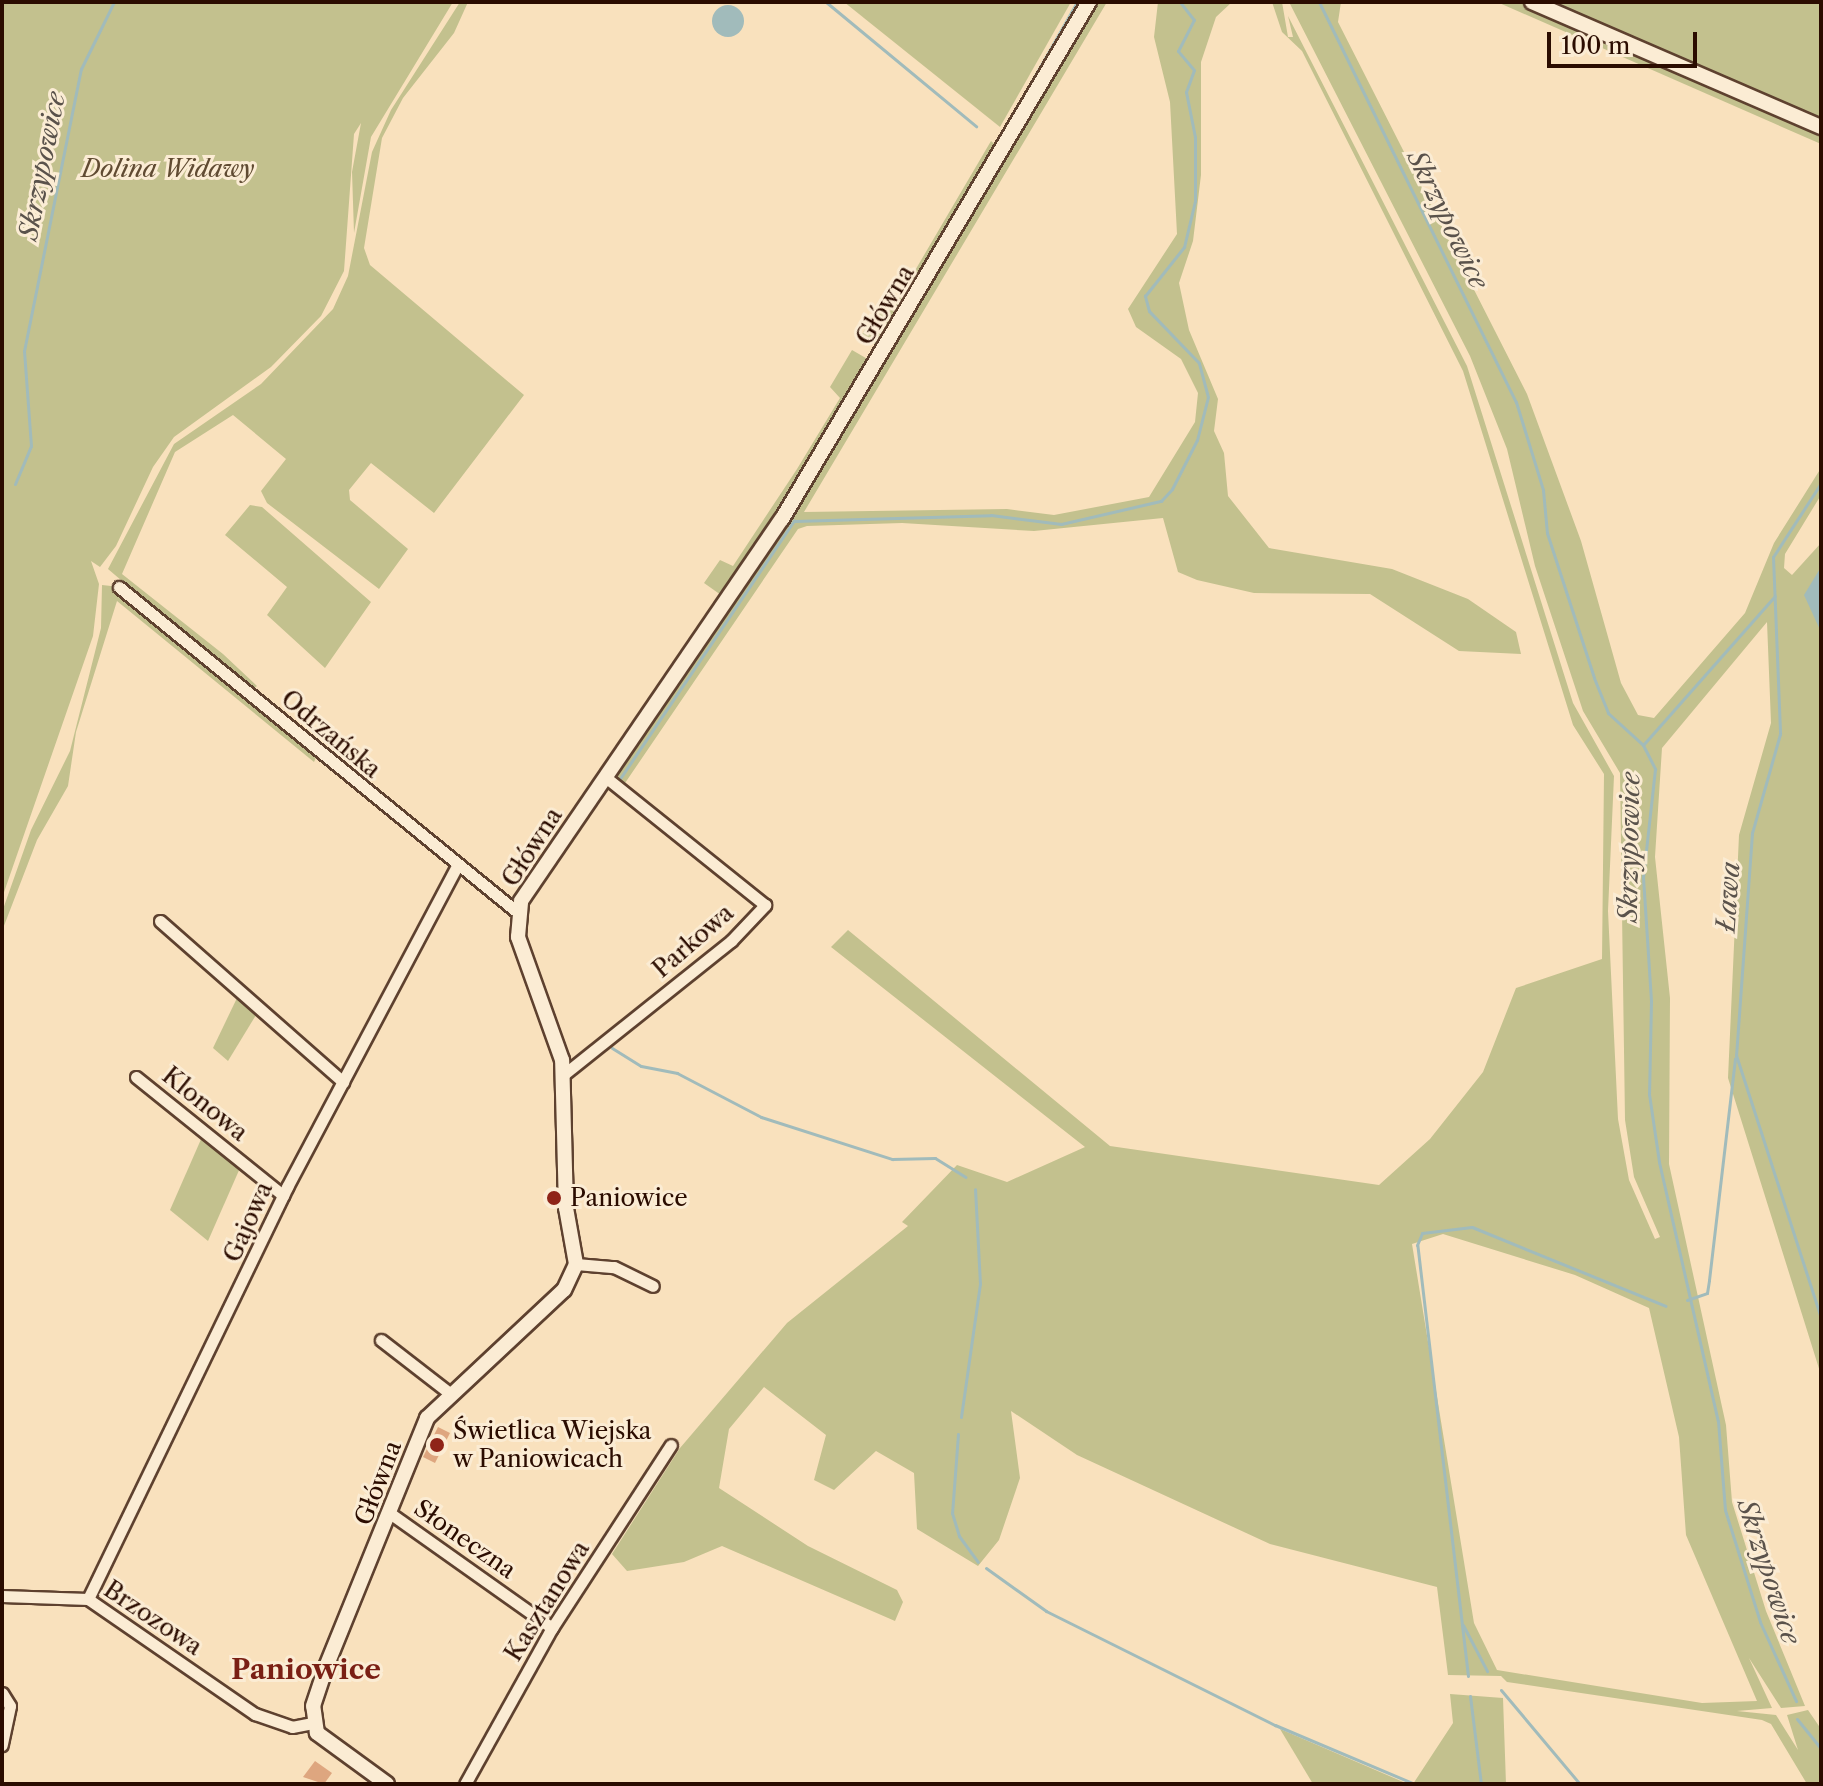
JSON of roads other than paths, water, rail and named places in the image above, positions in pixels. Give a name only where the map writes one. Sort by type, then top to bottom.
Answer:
[{"type":"street","name":"Główna","points":[[313,1723],[326,1667],[391,1514],[427,1418],[448,1392],[564,1290],[576,1264],[565,1200],[563,1075],[558,1042],[518,937],[517,912],[810,474],[1089,2]]},
{"type":"street","points":[[1532,2],[1821,127]]},
{"type":"street","name":"Odrzańska","points":[[119,587],[456,868],[517,912]]},
{"type":"street","name":"Parkowa","points":[[563,1075],[731,941],[765,905],[605,777]]},
{"type":"street","name":"Gajowa","points":[[88,1599],[283,1195],[456,868]]},
{"type":"street","points":[[160,921],[343,1082]]},
{"type":"street","name":"Klonowa","points":[[136,1077],[283,1195]]},
{"type":"street","points":[[576,1264],[614,1267],[653,1286]]},
{"type":"street","points":[[381,1340],[448,1392]]},
{"type":"street","name":"Kasztanowa","points":[[465,1784],[552,1628],[671,1445]]},
{"type":"street","name":"Słoneczna","points":[[391,1514],[552,1628]]},
{"type":"street","name":"Brzozowa","points":[[2,1596],[88,1599],[255,1714],[292,1727],[313,1723]]},
{"type":"street","points":[[2,1693],[10,1706],[2,1745]]},
{"type":"street","points":[[313,1723],[330,1744],[387,1784]]},
{"type":"water","points":[[728,5],[739,10],[744,21],[739,32],[728,37],[717,32],[712,21],[717,10]]},
{"type":"water","points":[[1821,567],[1821,632],[1804,595]]},
{"type":"waterway","name":"Skrzypowice","points":[[15,484],[31,446],[24,351],[81,69],[114,2]]},
{"type":"waterway","points":[[826,2],[976,126]]},
{"type":"waterway","points":[[1004,130],[1077,2]]},
{"type":"waterway","points":[[619,780],[794,521],[991,515],[1061,524],[1161,501],[1172,489],[1197,440],[1208,397],[1199,363],[1149,311],[1145,296],[1184,247],[1195,201],[1195,137],[1186,92],[1194,70],[1178,51],[1194,20],[1180,2]]},
{"type":"waterway","name":"Skrzypowice","points":[[1319,2],[1516,402],[1543,490],[1547,533],[1608,713],[1643,745],[1655,769],[1643,877],[1651,1001],[1649,1094],[1659,1162],[1718,1421],[1725,1510],[1760,1622],[1796,1701]]},
{"type":"waterway","points":[[936,245],[994,146]]},
{"type":"waterway","name":"Ława","points":[[1821,483],[1773,557],[1780,734],[1752,833],[1736,1055],[1821,1318]]},
{"type":"waterway","points":[[1643,745],[1775,596]]},
{"type":"waterway","points":[[612,1048],[641,1066],[677,1073],[761,1117],[892,1159],[935,1158],[965,1177]]},
{"type":"waterway","points":[[1687,1300],[1707,1293],[1735,1059]]},
{"type":"waterway","points":[[961,1417],[980,1284],[975,1189]]},
{"type":"waterway","points":[[1468,1676],[1417,1245],[1422,1233],[1472,1227],[1666,1306]]},
{"type":"waterway","points":[[958,1434],[952,1513],[959,1536],[978,1562]]},
{"type":"waterway","points":[[986,1568],[1046,1611],[1275,1725],[1415,1784]]},
{"type":"waterway","points":[[1463,1625],[1487,1671]]},
{"type":"waterway","points":[[1501,1690],[1580,1784]]},
{"type":"waterway","points":[[1470,1696],[1481,1784]]},
{"type":"waterway","name":"Skrzypowice","points":[[1797,1719],[1821,1749]]},
{"type":"place","name":"Paniowice","points":[[554,1198]]},
{"type":"place","name":"Świetlica Wiejska w Paniowicach","points":[[437,1445]]},
{"type":"district","name":"Paniowice","points":[[306,1669]]},
{"type":"park label","name":"Dolina Widawy","points":[[168,169]]}]
